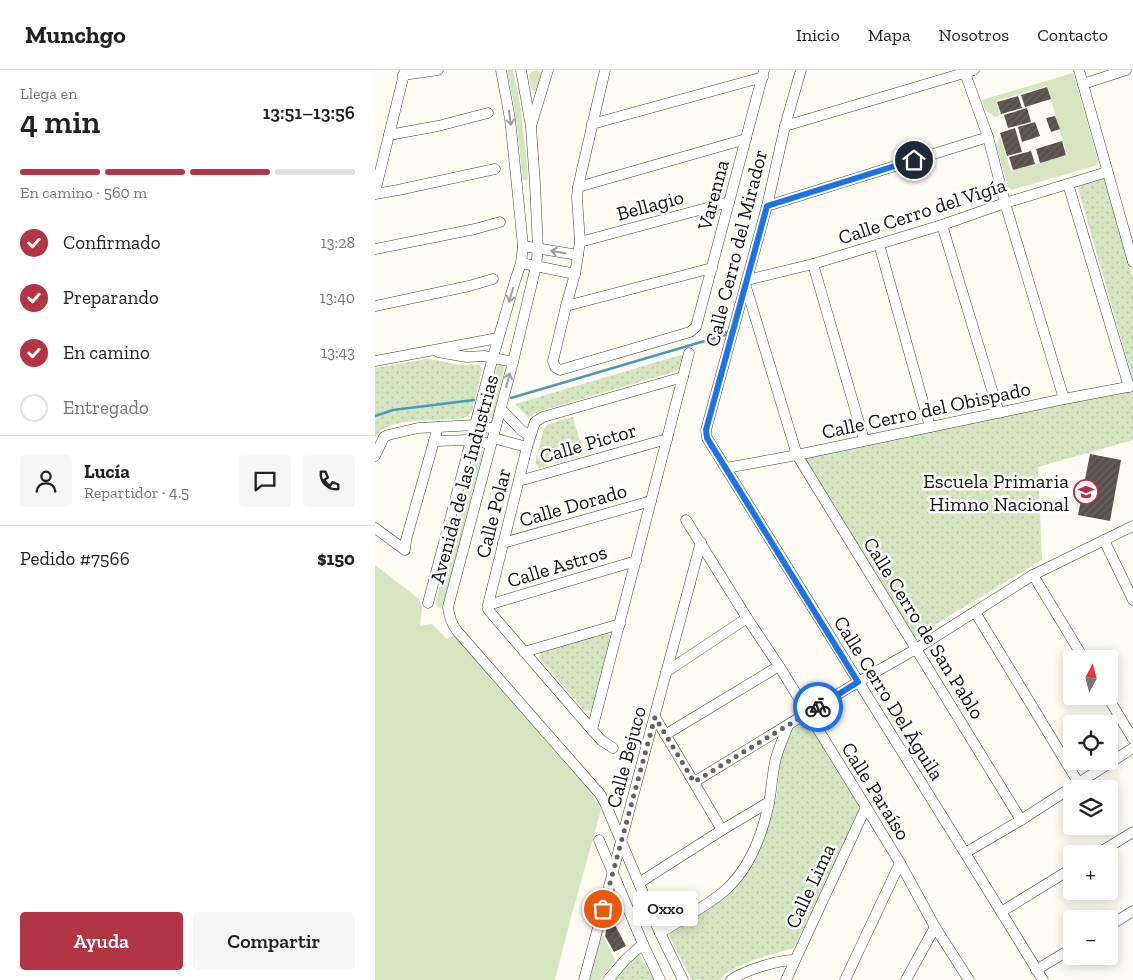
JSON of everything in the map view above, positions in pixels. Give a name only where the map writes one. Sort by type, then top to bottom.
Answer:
[{"type":"street","points":[[438,70],[404,72],[375,193],[495,170]]},
{"type":"street","name":"Avenida de las Industrias","points":[[429,603],[498,338],[521,263],[523,246],[517,186],[510,119],[501,70]]},
{"type":"street","name":"Avenida de las Industrias","points":[[521,70],[531,127],[538,249],[536,266],[513,362],[448,607],[449,616],[451,624],[596,789],[605,803],[683,980]]},
{"type":"street","points":[[531,127],[548,70]]},
{"type":"street","points":[[566,306],[581,242],[577,198],[578,187],[605,70]]},
{"type":"street","name":"Calle Cerro del Mirador","points":[[706,434],[747,283],[785,126],[801,70]]},
{"type":"street","points":[[1079,70],[1133,262]]},
{"type":"street","points":[[1083,84],[1126,70]]},
{"type":"street","points":[[785,126],[970,71],[1005,203],[1064,399]]},
{"type":"street","points":[[592,124],[763,73]]},
{"type":"street","name":"Varenna","points":[[566,306],[553,361],[555,367],[561,370],[695,329],[763,73]]},
{"type":"street","points":[[389,135],[437,126],[488,113]]},
{"type":"street","points":[[767,206],[988,137]]},
{"type":"street","points":[[578,187],[746,140]]},
{"type":"street","name":"Calle Cerro del Vigía","points":[[747,283],[942,225],[1005,203],[1107,172]]},
{"type":"street","points":[[517,186],[522,191],[527,191],[531,190],[535,184]]},
{"type":"street","points":[[1068,184],[1131,387]]},
{"type":"street","name":"Bellagio","points":[[581,242],[729,202]]},
{"type":"street","points":[[375,249],[500,222]]},
{"type":"street","points":[[942,225],[999,413]]},
{"type":"street","points":[[879,244],[930,427]]},
{"type":"street","points":[[523,246],[578,255]]},
{"type":"street","points":[[521,263],[575,274]]},
{"type":"street","points":[[813,264],[863,440]]},
{"type":"street","points":[[566,306],[712,268]]},
{"type":"street","points":[[375,306],[450,291],[493,279]]},
{"type":"street","name":"Calle Cerro de San Pablo","points":[[747,283],[797,455],[1021,820]]},
{"type":"street","points":[[502,324],[511,318],[517,320],[521,327]]},
{"type":"street","points":[[375,361],[498,338]]},
{"type":"street","points":[[429,351],[467,357],[493,357],[513,362]]},
{"type":"street","points":[[592,730],[689,353]]},
{"type":"street","name":"Calle Polar","points":[[488,606],[527,447],[535,422],[543,417],[683,377]]},
{"type":"street","name":"Calle Cerro del Obispado","points":[[726,468],[1131,387]]},
{"type":"street","points":[[501,408],[521,430],[530,436]]},
{"type":"street","points":[[375,456],[384,437],[388,435],[418,428],[439,426],[475,425],[493,437],[527,447]]},
{"type":"street","points":[[375,528],[405,550],[406,540],[439,426]]},
{"type":"street","name":"Calle Cerro Del Águila","points":[[706,434],[1043,980]]},
{"type":"street","points":[[434,441],[471,440],[493,437]]},
{"type":"street","name":"Calle Pictor","points":[[519,480],[667,439]]},
{"type":"street","name":"Calle Dorado","points":[[503,543],[651,501]]},
{"type":"street","name":"Calle Paraíso","points":[[686,520],[866,807],[967,979]]},
{"type":"street","points":[[694,782],[916,649],[1033,575],[1133,526]]},
{"type":"street","points":[[1104,540],[1133,600]]},
{"type":"street","name":"Calle Bejuco","points":[[584,980],[701,542]]},
{"type":"street","name":"Calle Astros","points":[[488,606],[636,561]]},
{"type":"street","points":[[1033,575],[1079,650]]},
{"type":"street","points":[[488,606],[490,612],[592,730],[601,740],[613,748]]},
{"type":"street","points":[[975,612],[1078,780]]},
{"type":"street","points":[[666,672],[747,618]]},
{"type":"street","points":[[525,652],[620,624]]},
{"type":"street","points":[[665,735],[779,666]]},
{"type":"street","points":[[1112,705],[1133,739]]},
{"type":"street","points":[[655,717],[722,830]]},
{"type":"street","points":[[661,933],[723,893],[744,867],[756,846],[762,830],[769,802],[776,758],[788,726]]},
{"type":"street","points":[[1082,780],[1133,748]]},
{"type":"street","points":[[965,853],[1063,792]]},
{"type":"street","points":[[639,883],[769,802]]},
{"type":"street","name":"Calle Lima","points":[[786,980],[866,807]]},
{"type":"street","points":[[1112,845],[1133,832]]},
{"type":"street","points":[[599,840],[660,980]]},
{"type":"street","points":[[845,980],[900,863]]},
{"type":"street","points":[[1001,912],[1063,874]]},
{"type":"street","points":[[1118,920],[1133,911]]},
{"type":"street","points":[[906,980],[935,927]]},
{"type":"street","points":[[608,980],[625,960],[643,944]]},
{"type":"street","points":[[1037,970],[1063,954]]},
{"type":"street","points":[[731,980],[758,968],[786,960],[795,960]]},
{"type":"green space","points":[[507,70],[513,70],[521,109],[528,178],[526,181],[522,178],[517,124]]},
{"type":"green space","points":[[537,70],[542,76],[538,90],[533,91],[529,75]]},
{"type":"green space","points":[[1073,73],[1098,160],[1097,165],[1012,190],[1008,187],[996,145],[1000,136],[1011,171],[1067,155],[1047,86],[996,101],[1000,114],[995,117],[985,110],[982,100]]},
{"type":"green space","points":[[1104,178],[1133,278],[1133,380],[1077,185]]},
{"type":"green space","points":[[684,354],[680,370],[537,412],[529,418],[515,404]]},
{"type":"green space","points":[[426,359],[463,365],[480,365],[482,369],[472,411],[467,417],[463,418],[411,421],[391,425],[382,430],[375,438],[375,368]]},
{"type":"green space","points":[[498,365],[503,365],[504,369],[493,416],[488,418],[486,415]]},
{"type":"green space","points":[[1133,388],[1133,440],[1038,467],[1042,560],[913,638],[801,454]]},
{"type":"green space","points":[[573,417],[584,455],[539,468],[535,463],[544,429],[548,424]]},
{"type":"green space","points":[[478,449],[483,450],[483,452],[443,606],[439,608],[436,605],[436,601]]},
{"type":"green space","points":[[375,565],[419,599],[422,607],[420,626],[432,624],[447,639],[454,636],[457,638],[588,789],[601,810],[555,980],[375,980]]},
{"type":"green space","points":[[607,632],[612,636],[594,710],[585,711],[539,658],[541,652]]},
{"type":"green space","points":[[805,722],[809,725],[857,801],[858,812],[793,948],[742,965],[732,970],[720,980],[692,980],[670,938],[669,931],[717,899],[758,850],[772,816],[777,794],[780,758],[794,727],[799,723]]},
{"type":"green space","points":[[602,933],[615,960],[600,980],[590,980]]},
{"type":"green space","points":[[639,954],[654,980],[615,980],[632,959]]},
{"type":"building","points":[[1047,87],[1051,99],[1025,107],[1021,95]]},
{"type":"building","points":[[1018,96],[1022,108],[1001,114],[997,102]]},
{"type":"building","points":[[1027,108],[1031,122],[1008,128],[1004,115]]},
{"type":"building","points":[[1055,116],[1060,129],[1051,132],[1046,118]]},
{"type":"building","points":[[1035,122],[1040,136],[1022,142],[1018,127]]},
{"type":"building","points":[[1015,128],[1022,152],[1007,156],[1000,133]]},
{"type":"building","points":[[1062,141],[1066,155],[1040,163],[1036,149]]},
{"type":"building","points":[[1031,151],[1035,164],[1013,170],[1009,157]]},
{"type":"building","points":[[1090,454],[1121,460],[1110,521],[1078,515]]},
{"type":"building","points":[[614,923],[626,946],[614,952],[605,936],[607,927]]},
{"type":"waterway","points":[[511,398],[725,335],[726,332]]},
{"type":"waterway","points":[[375,416],[393,410],[474,400]]},
{"type":"way so far","points":[[603,909],[655,717],[694,782],[818,707]]},
{"type":"place","name":"Escuela Primaria Himno Nacional","points":[[1086,492]]},
{"type":"place","name":"Oxxo","points":[[603,909]]},
{"type":"route","points":[[818,707],[858,682],[707,438],[706,430],[767,206],[914,160]]}]
